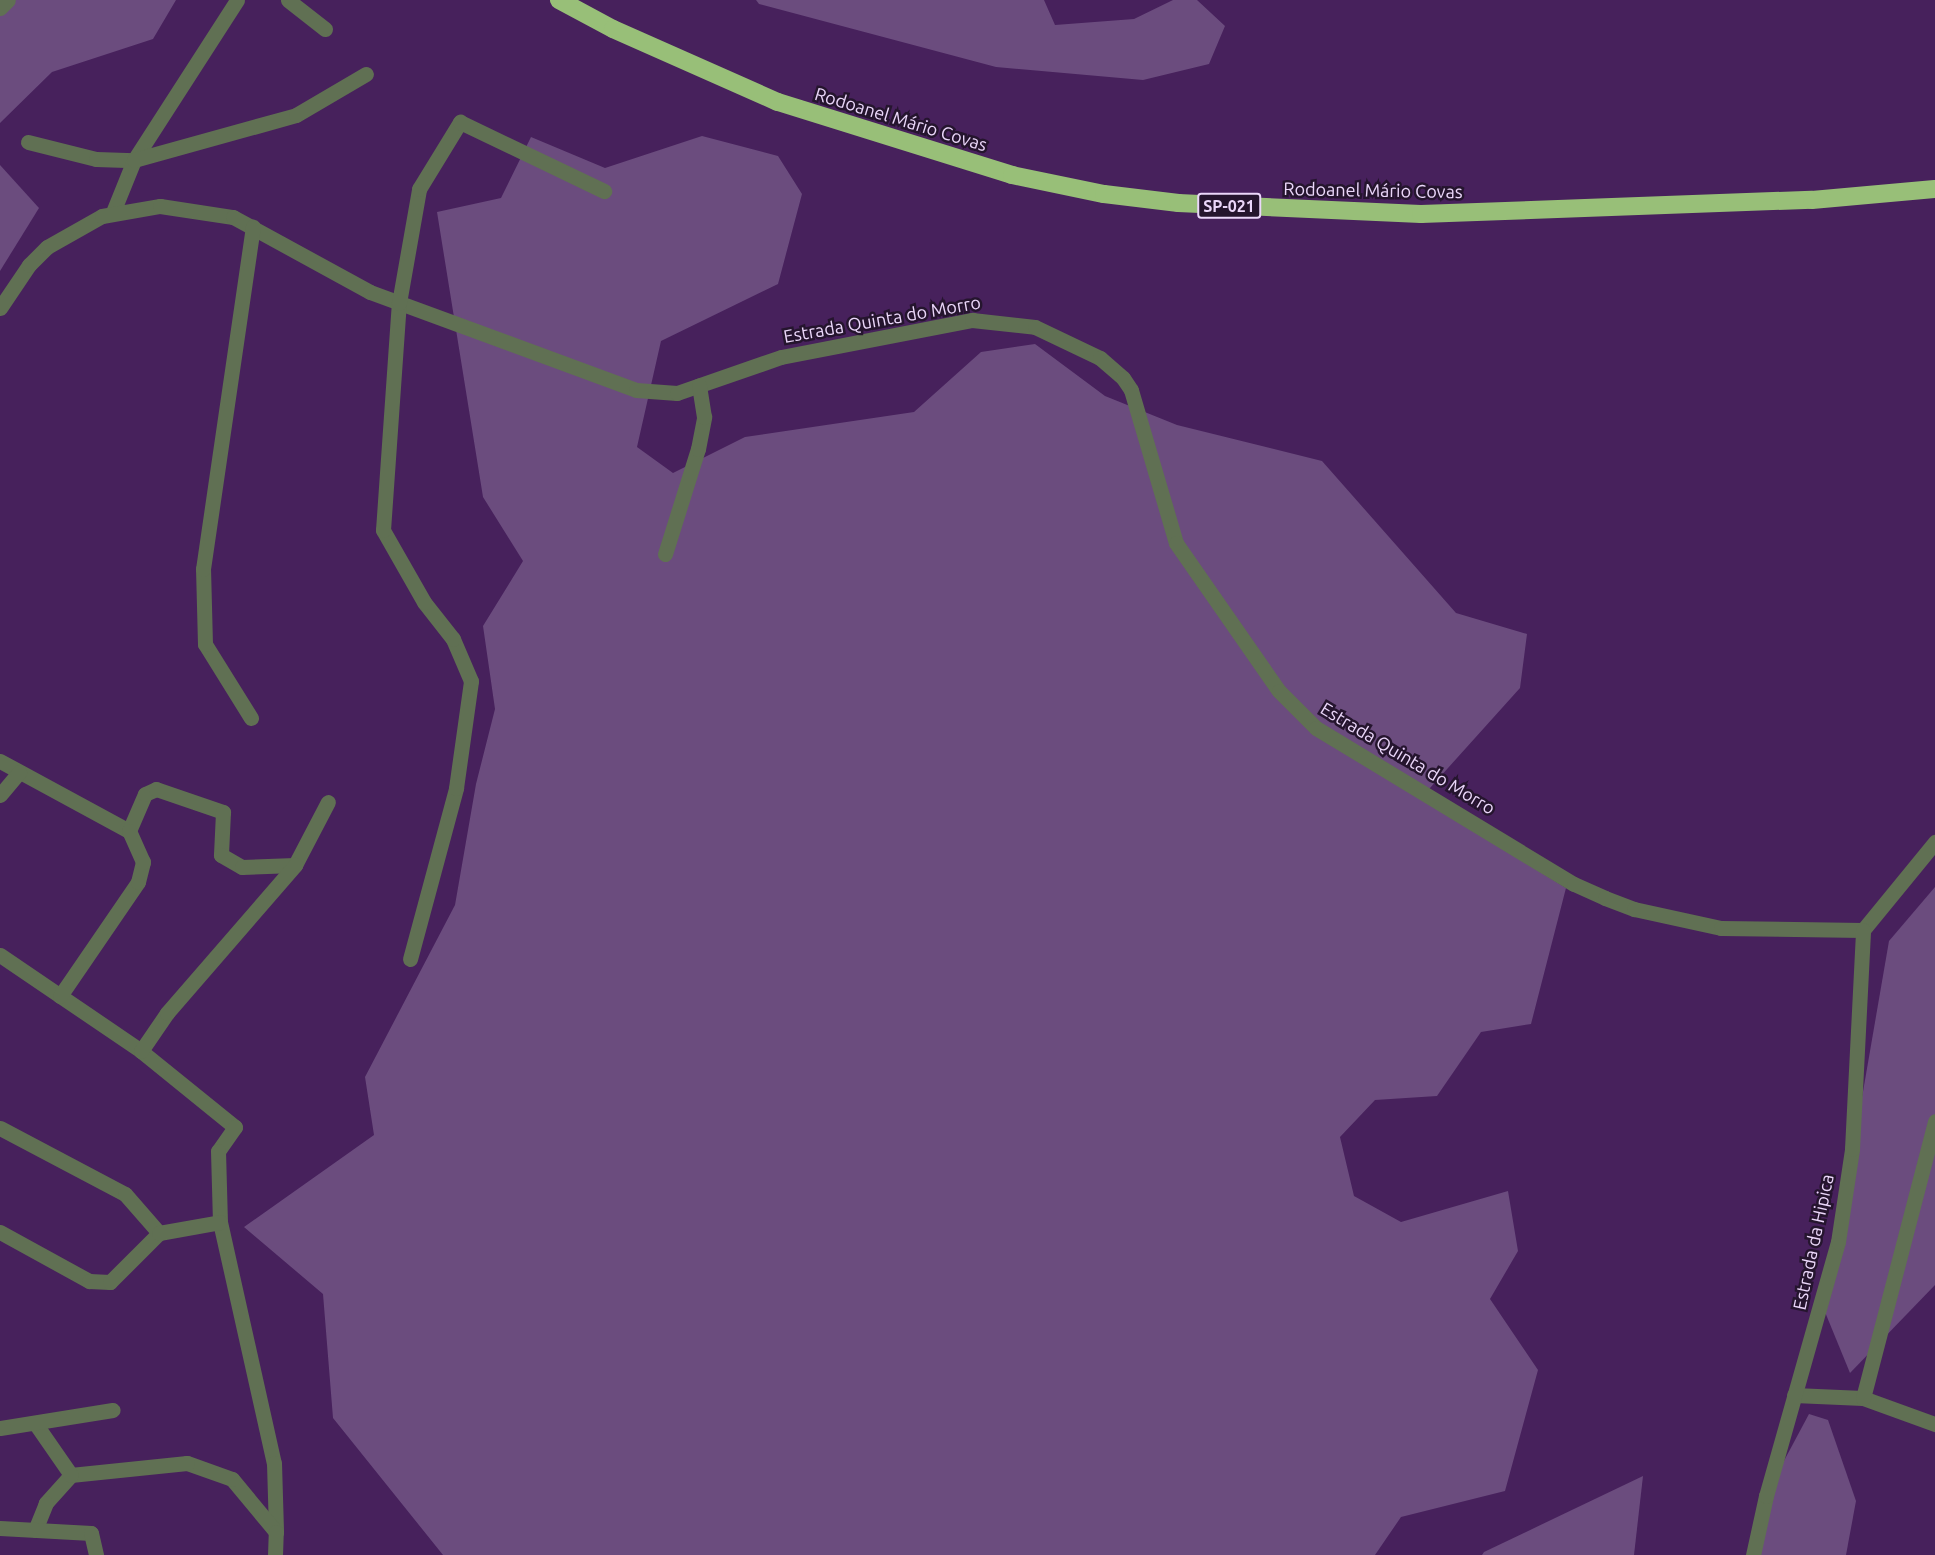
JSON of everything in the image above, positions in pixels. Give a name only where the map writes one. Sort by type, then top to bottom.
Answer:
[{"type":"highway","name":"Rodoanel Mário Covas","points":[[559,0],[612,29],[778,102],[1012,175],[1104,194],[1189,204],[1421,214],[1812,200],[1935,189]]},
{"type":"street","points":[[0,8],[8,0]]},
{"type":"street","points":[[113,212],[134,160],[237,0]]},
{"type":"street","points":[[288,0],[325,29]]},
{"type":"street","points":[[28,142],[96,159],[134,160],[296,115],[366,74]]},
{"type":"street","points":[[410,959],[456,788],[471,681],[453,639],[424,602],[383,530],[399,303],[419,189],[460,122],[604,191]]},
{"type":"street","name":"Estrada Quinta do Morro","points":[[0,308],[37,255],[89,222],[113,212],[171,207],[213,211],[253,227],[340,277],[399,303],[636,390],[676,393],[799,353],[889,339],[972,320],[1035,327],[1072,343],[1117,371],[1131,390],[1176,543],[1279,691],[1316,728],[1574,884],[1634,909],[1721,928],[1863,930]]},
{"type":"street","points":[[251,718],[205,644],[203,569],[253,227]]},
{"type":"street","points":[[665,554],[698,449],[704,417],[699,385]]},
{"type":"street","points":[[0,761],[129,831],[143,862],[138,882],[60,996]]},
{"type":"street","points":[[0,795],[19,772]]},
{"type":"street","points":[[129,831],[145,794],[156,789],[223,812],[221,855],[242,867],[295,865]]},
{"type":"street","points":[[141,1051],[167,1013],[295,865],[328,802]]},
{"type":"street","points":[[1863,930],[1935,842]]},
{"type":"street","name":"Estrada da Hipica","points":[[1753,1555],[1794,1395],[1826,1291],[1852,1149],[1863,930]]},
{"type":"street","points":[[0,956],[141,1051],[235,1126],[218,1151],[220,1222],[274,1463],[275,1555]]},
{"type":"street","points":[[1863,1398],[1935,1121]]},
{"type":"street","points":[[0,1128],[125,1194],[159,1233]]},
{"type":"street","points":[[0,1232],[89,1281],[110,1282],[159,1233],[220,1222]]},
{"type":"street","points":[[1794,1395],[1863,1398],[1935,1424]]},
{"type":"street","points":[[0,1428],[112,1410]]},
{"type":"street","points":[[35,1423],[71,1475]]},
{"type":"street","points":[[35,1530],[46,1503],[71,1475],[187,1463],[232,1479],[276,1532]]},
{"type":"street","points":[[0,1528],[91,1533],[96,1555]]},
{"type":"shaded area","points":[[0,0],[176,0],[153,39],[52,72],[0,123]]},
{"type":"shaded area","points":[[756,0],[1044,0],[1055,25],[1134,19],[1173,0],[1197,0],[1225,26],[1209,64],[1143,80],[996,67],[759,4]]},
{"type":"shaded area","points":[[702,136],[778,156],[802,194],[778,284],[661,341],[637,447],[673,473],[745,437],[914,412],[981,352],[1035,344],[1105,396],[1177,425],[1322,461],[1456,613],[1527,634],[1520,688],[1421,798],[1566,888],[1531,1024],[1481,1032],[1437,1096],[1375,1100],[1340,1137],[1354,1196],[1401,1222],[1508,1191],[1518,1251],[1490,1299],[1538,1370],[1505,1491],[1401,1517],[1375,1555],[443,1555],[333,1418],[323,1294],[244,1227],[374,1135],[365,1077],[455,905],[476,784],[495,709],[483,626],[523,561],[483,497],[437,212],[501,198],[531,137],[605,168]]},
{"type":"shaded area","points":[[0,165],[39,208],[0,271]]},
{"type":"shaded area","points":[[1935,887],[1935,1285],[1850,1373],[1825,1312],[1889,941]]},
{"type":"shaded area","points":[[1809,1414],[1828,1420],[1856,1501],[1846,1555],[1758,1555],[1778,1472]]},
{"type":"shaded area","points":[[1643,1476],[1634,1555],[1482,1555],[1484,1552]]}]
